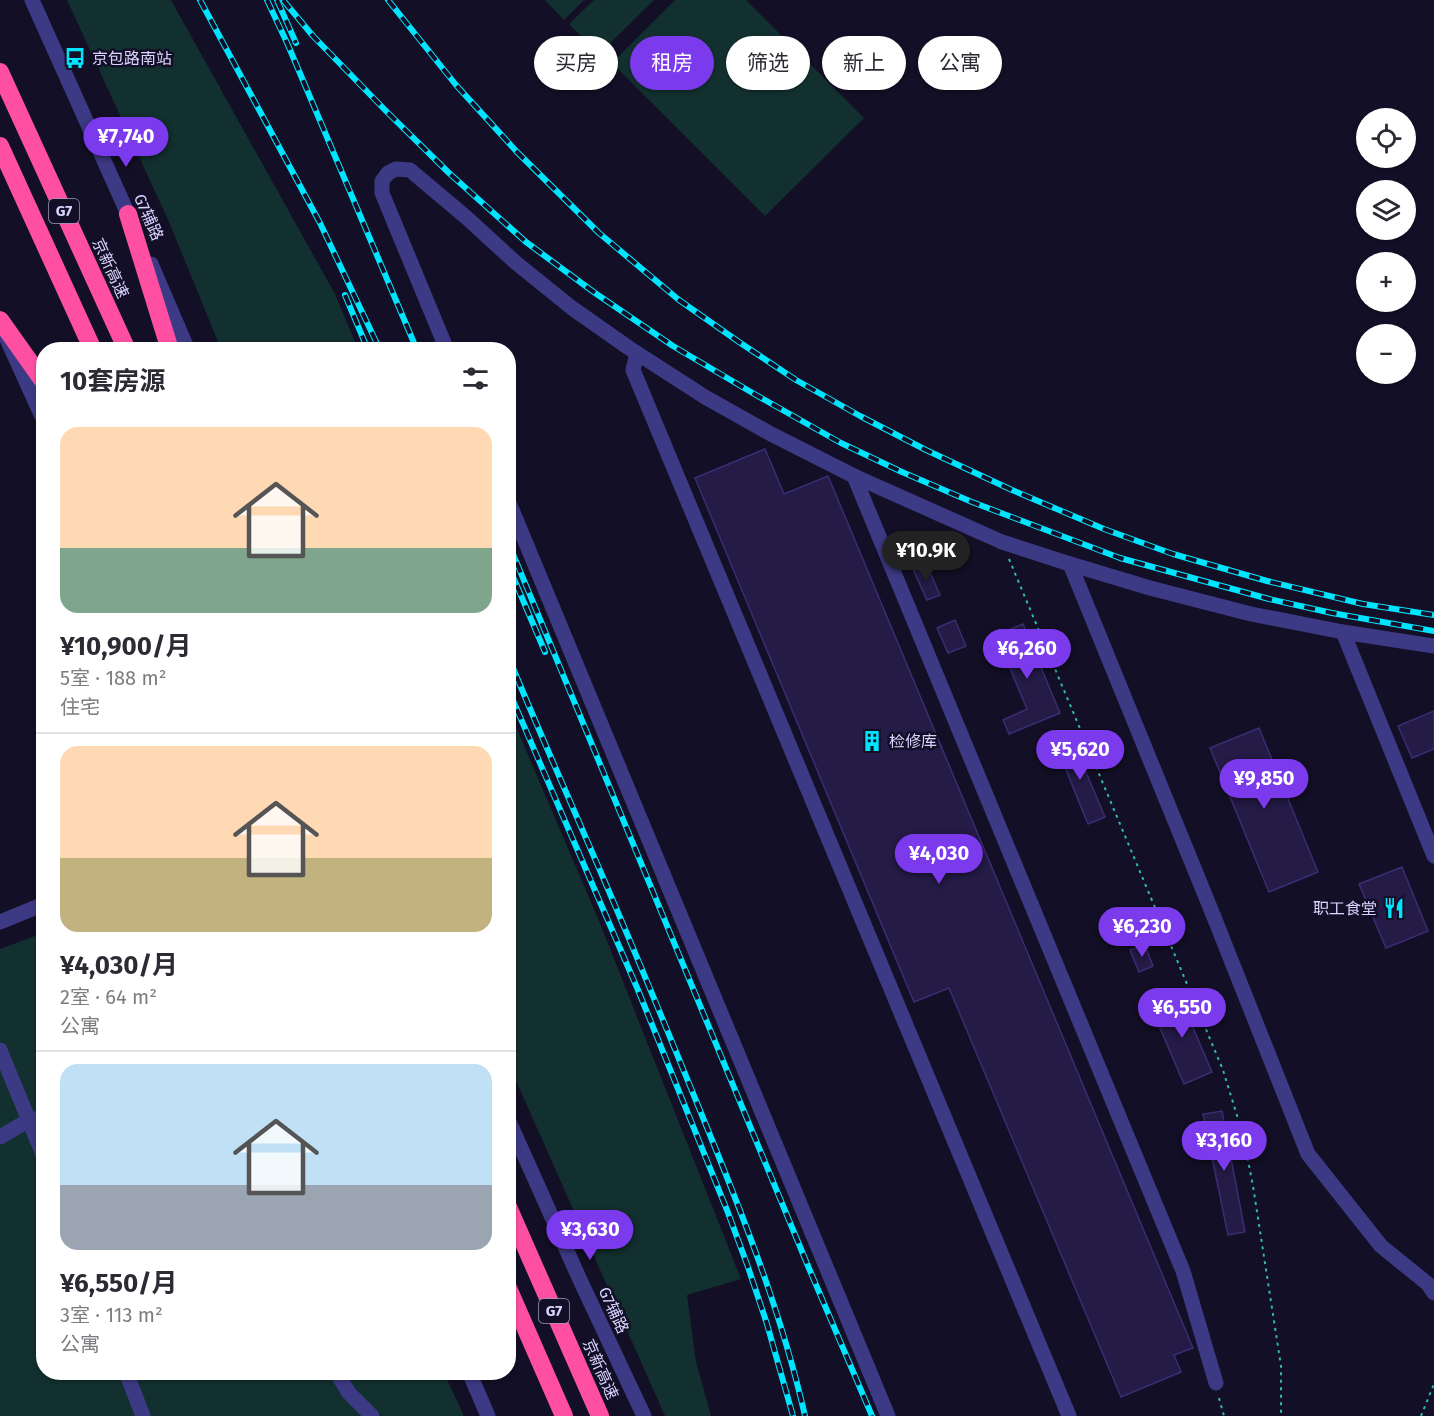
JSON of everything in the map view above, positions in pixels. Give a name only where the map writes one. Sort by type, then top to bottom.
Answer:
[{"type":"highway","name":"京新高速","points":[[0,72],[123,342]]},
{"type":"highway","name":"G7","points":[[0,146],[89,342]]},
{"type":"highway","points":[[128,214],[168,342]]},
{"type":"highway","points":[[0,322],[36,371]]},
{"type":"highway","name":"京新高速","points":[[516,1225],[600,1416]]},
{"type":"highway","name":"G7","points":[[516,1306],[564,1416]]},
{"type":"street","name":"G7辅路","points":[[32,0],[184,342]]},
{"type":"street","points":[[444,342],[382,193],[382,181],[388,172],[396,169],[410,170],[515,262],[572,308],[637,353],[705,397],[854,476],[1002,542],[1150,588],[1251,614],[1343,632],[1434,646]]},
{"type":"street","points":[[0,322],[36,403]]},
{"type":"street","points":[[637,353],[633,370],[1069,1416]]},
{"type":"street","points":[[854,476],[1183,1271],[1216,1383]]},
{"type":"street","points":[[516,519],[888,1416]]},
{"type":"street","points":[[1070,564],[1308,1154],[1381,1246],[1432,1285]]},
{"type":"street","points":[[1343,632],[1434,856]]},
{"type":"street","points":[[0,921],[36,907]]},
{"type":"street","points":[[0,1050],[36,1117]]},
{"type":"street","points":[[0,1137],[36,1119]]},
{"type":"street","name":"G7辅路","points":[[516,1137],[644,1416]]},
{"type":"street","points":[[129,1380],[143,1416]]},
{"type":"street","points":[[341,1380],[350,1393],[372,1416]]},
{"type":"street","points":[[472,1380],[488,1416]]},
{"type":"path","points":[[1002,542],[1223,1070],[1243,1136],[1253,1186],[1281,1366],[1281,1416]]},
{"type":"path","points":[[1216,1383],[1224,1416]]},
{"type":"path","points":[[1421,1416],[1434,1383]]},
{"type":"green space","points":[[67,0],[171,0],[335,294],[355,342],[218,342],[169,222]]},
{"type":"green space","points":[[545,0],[584,0],[564,20]]},
{"type":"green space","points":[[594,0],[654,0],[617,36],[581,36],[569,24]]},
{"type":"green space","points":[[675,0],[746,0],[782,36],[726,36],[726,90],[810,90],[810,64],[822,76],[822,90],[836,90],[864,118],[765,216],[639,90],[714,90],[714,36],[639,36]]},
{"type":"green space","points":[[630,45],[630,81],[618,69],[618,57]]},
{"type":"green space","points":[[516,727],[599,921],[741,1279],[687,1295],[696,1362],[711,1416],[665,1416],[516,1081]]},
{"type":"green space","points":[[36,936],[36,1380],[447,1380],[464,1416],[0,1416],[0,949]]},
{"type":"building","name":"检修库","points":[[765,449],[784,494],[828,476],[1193,1348],[1174,1355],[1181,1372],[1121,1397],[949,988],[914,1002],[695,478]]},
{"type":"building","points":[[926,563],[940,595],[927,600],[913,569]]},
{"type":"building","points":[[955,620],[966,646],[948,653],[937,628]]},
{"type":"building","points":[[1023,624],[1060,713],[1009,734],[1003,720],[1027,709],[996,635]]},
{"type":"building","points":[[1434,711],[1434,749],[1412,758],[1398,726]]},
{"type":"building","points":[[1259,728],[1318,872],[1269,892],[1210,748]]},
{"type":"building","points":[[1071,737],[1105,817],[1088,824],[1055,743]]},
{"type":"building","name":"职工食堂","points":[[1402,867],[1428,931],[1386,948],[1359,884]]},
{"type":"building","points":[[1145,945],[1153,966],[1139,972],[1130,950]]},
{"type":"building","points":[[1179,995],[1212,1072],[1184,1084],[1151,1007]]},
{"type":"building","points":[[1222,1111],[1245,1232],[1228,1235],[1203,1114]]},
{"type":"railway","points":[[200,0],[320,223],[376,342]]},
{"type":"railway","points":[[267,0],[414,342]]},
{"type":"railway","points":[[277,0],[296,43]]},
{"type":"railway","points":[[283,0],[313,36],[387,112],[449,173],[526,242],[673,346],[841,443],[972,502],[1120,558],[1269,599],[1434,631]]},
{"type":"railway","points":[[388,0],[456,85],[517,152],[599,233],[679,300],[796,380],[926,450],[1104,529],[1173,554],[1267,581],[1363,604],[1434,615]]},
{"type":"railway","points":[[345,295],[365,342]]},
{"type":"railway","points":[[516,561],[872,1416]]},
{"type":"railway","points":[[516,584],[545,652]]},
{"type":"railway","points":[[516,675],[633,948],[729,1183],[772,1298],[805,1416]]},
{"type":"railway","points":[[516,708],[638,990],[727,1210],[767,1324],[793,1416]]},
{"type":"place","name":"京包路南站","points":[[75,58]]},
{"type":"place","name":"检修库","points":[[872,741]]},
{"type":"place","name":"职工食堂","points":[[1394,908]]}]
